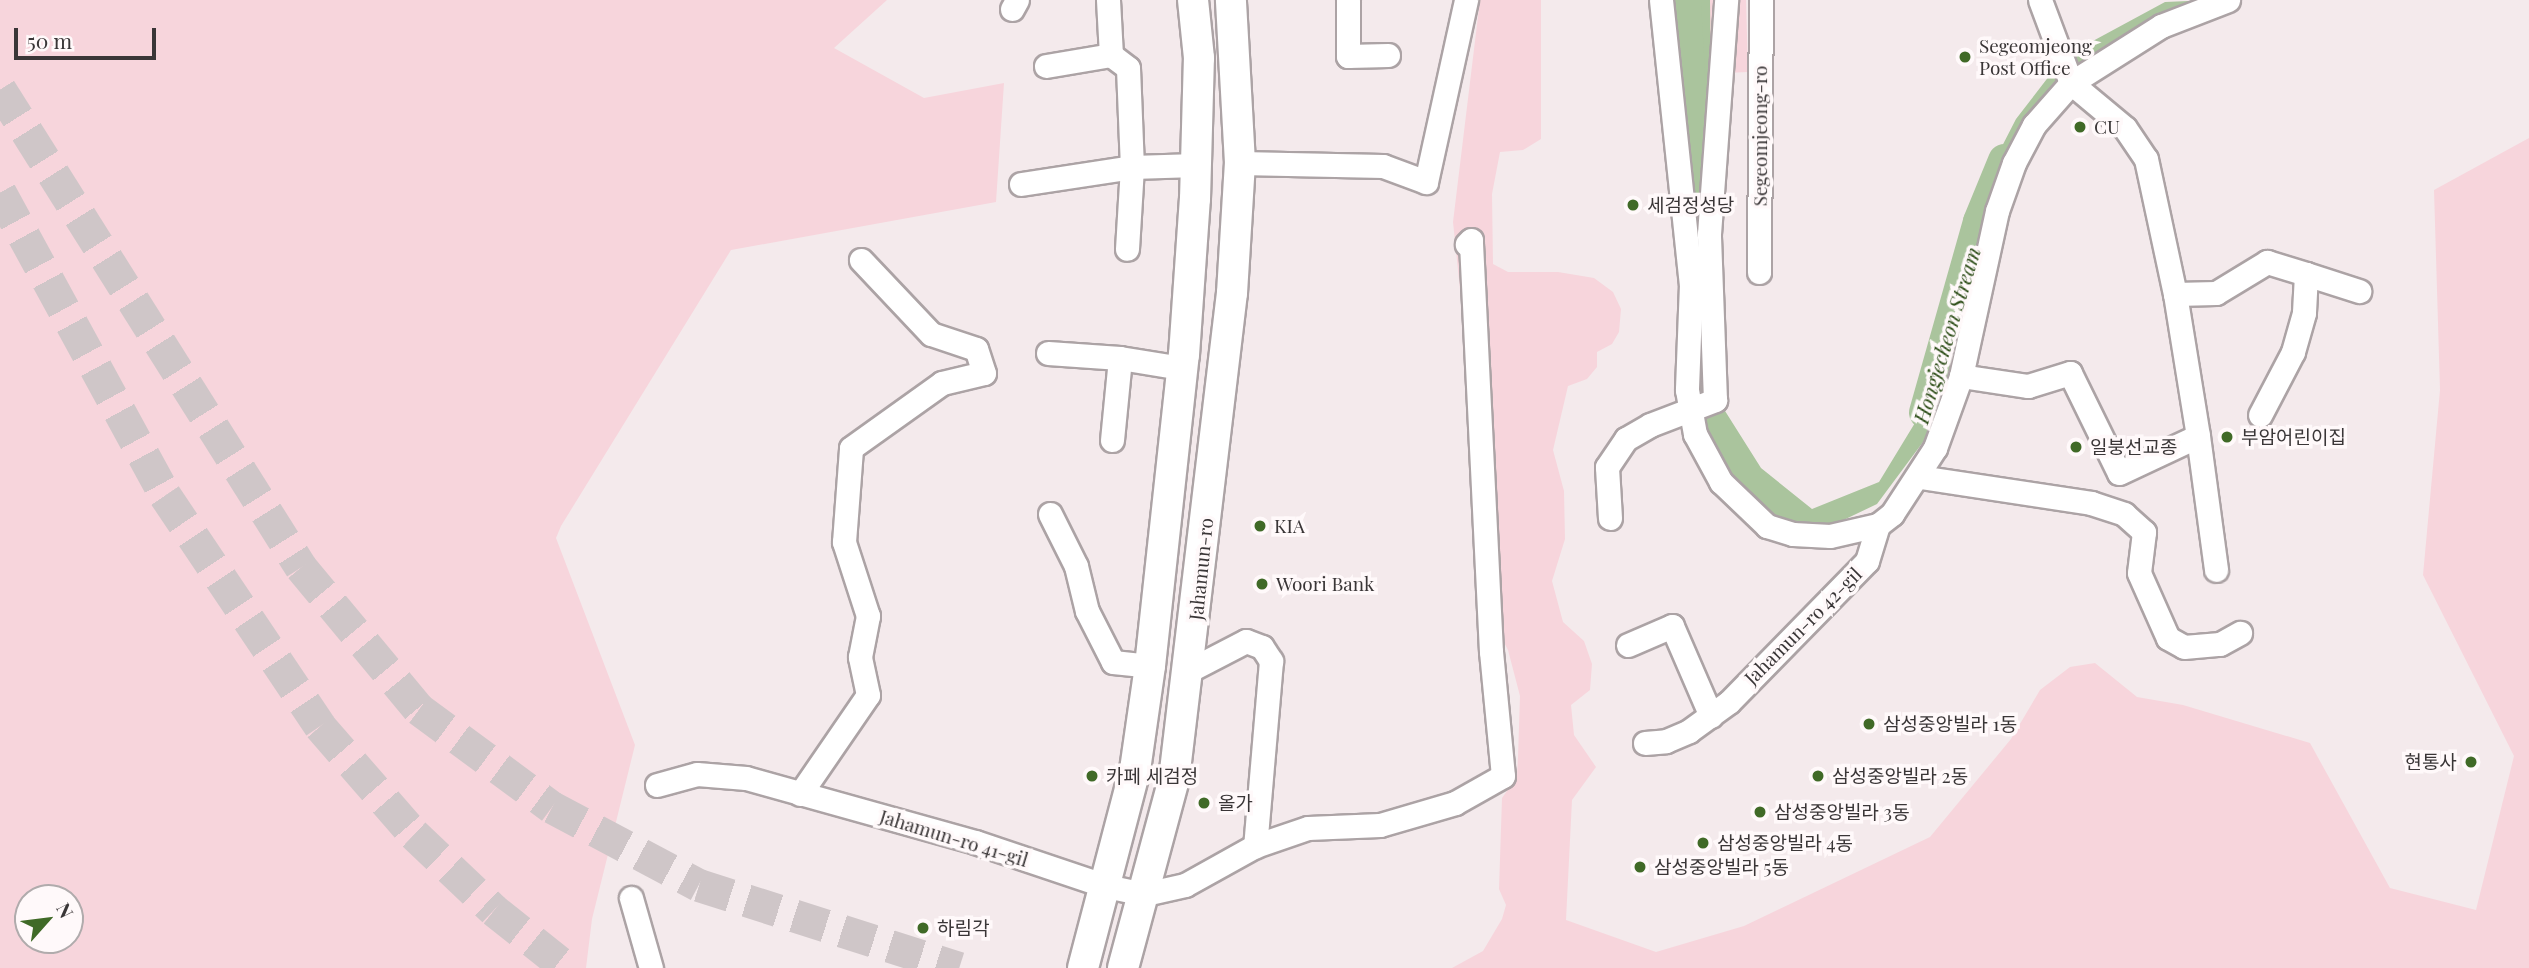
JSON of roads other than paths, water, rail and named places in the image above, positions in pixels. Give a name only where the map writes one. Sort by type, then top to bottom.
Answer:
[{"type":"main road","name":"Jahamun-ro","points":[[1083,968],[1135,770],[1150,666],[1182,368],[1196,165],[1199,58],[1193,0]]},
{"type":"main road","name":"Jahamun-ro","points":[[1123,968],[1174,779],[1190,670],[1232,293],[1240,163],[1231,0]]},
{"type":"street","points":[[1108,0],[1111,55]]},
{"type":"street","points":[[1348,0],[1348,56],[1388,55]]},
{"type":"street","points":[[1240,163],[1383,166],[1426,182],[1466,0]]},
{"type":"street","points":[[1661,0],[1691,284],[1688,409],[1695,434],[1721,482],[1767,526],[1793,534],[1830,536],[1878,525],[1892,514],[1920,477],[1961,376],[1997,211],[2014,163],[2034,125],[2071,83],[2161,26],[2228,0]]},
{"type":"street","points":[[1610,518],[1607,467],[1626,439],[1688,409],[1716,400],[1709,234],[1726,0]]},
{"type":"street","name":"Segeomjeong-ro","points":[[1759,272],[1761,0]]},
{"type":"street","points":[[2040,0],[2071,83],[2125,128],[2146,159],[2175,294],[2216,570]]},
{"type":"street","points":[[1046,66],[1111,55],[1128,68],[1132,167],[1127,249]]},
{"type":"street","points":[[1021,184],[1132,167],[1196,165]]},
{"type":"street","points":[[1145,894],[1185,885],[1255,846],[1308,828],[1380,825],[1455,803],[1503,776],[1491,652],[1471,240],[1467,244]]},
{"type":"street","points":[[800,794],[868,695],[860,657],[868,617],[844,542],[851,448],[943,383],[984,373],[975,349],[931,334],[861,260]]},
{"type":"street","points":[[2175,294],[2216,293],[2267,262],[2359,291]]},
{"type":"street","points":[[2260,415],[2293,352],[2304,313],[2306,274]]},
{"type":"street","points":[[1048,353],[1120,358],[1182,368]]},
{"type":"street","points":[[1112,440],[1120,358]]},
{"type":"street","points":[[1961,376],[2028,386],[2070,373],[2119,473],[2198,436]]},
{"type":"street","points":[[1920,477],[2091,503],[2124,514],[2144,532],[2139,573],[2168,638],[2184,647],[2220,644],[2241,633]]},
{"type":"street","points":[[1050,514],[1076,566],[1087,611],[1113,662],[1150,666]]},
{"type":"street","name":"Jahamun-ro 42-gil","points":[[1645,743],[1666,741],[1711,716],[1867,561],[1878,525]]},
{"type":"street","points":[[1628,645],[1672,626],[1711,716]]},
{"type":"street","points":[[1190,670],[1246,641],[1262,647],[1270,661],[1255,846]]},
{"type":"street","name":"Jahamun-ro 41-gil","points":[[657,785],[697,774],[746,778],[975,842],[1106,886],[1145,894]]},
{"type":"street","points":[[631,898],[651,968]]},
{"type":"waterway","name":"Hongjecheon Stream","points":[[1684,0],[1699,278]]},
{"type":"waterway","name":"Hongjecheon Stream","points":[[1925,412],[1979,221],[2004,160]]},
{"type":"tunnel","points":[[0,89],[301,567],[419,709],[552,807],[699,885],[959,968]]},
{"type":"tunnel","points":[[0,192],[165,495],[320,726],[414,834],[494,910],[567,968]]},
{"type":"place","name":"Segeomjeong Post Office","points":[[1965,57]]},
{"type":"place","name":"CU","points":[[2080,127]]},
{"type":"place","name":"세검정성당","points":[[1633,205]]},
{"type":"place","name":"부암어린이집","points":[[2227,437]]},
{"type":"place","name":"일붕선교종","points":[[2076,447]]},
{"type":"place","name":"KIA","points":[[1260,526]]},
{"type":"place","name":"Woori Bank","points":[[1262,584]]},
{"type":"place","name":"삼성중앙빌라 1동","points":[[1869,724]]},
{"type":"place","name":"현통사","points":[[2471,762]]},
{"type":"place","name":"카페 세검정","points":[[1092,776]]},
{"type":"place","name":"삼성중앙빌라 2동","points":[[1818,776]]},
{"type":"place","name":"올가","points":[[1204,803]]},
{"type":"place","name":"삼성중앙빌라 3동","points":[[1760,812]]},
{"type":"place","name":"삼성중앙빌라 4동","points":[[1703,843]]},
{"type":"place","name":"삼성중앙빌라 5동","points":[[1640,867]]},
{"type":"place","name":"하림각","points":[[923,928]]}]
